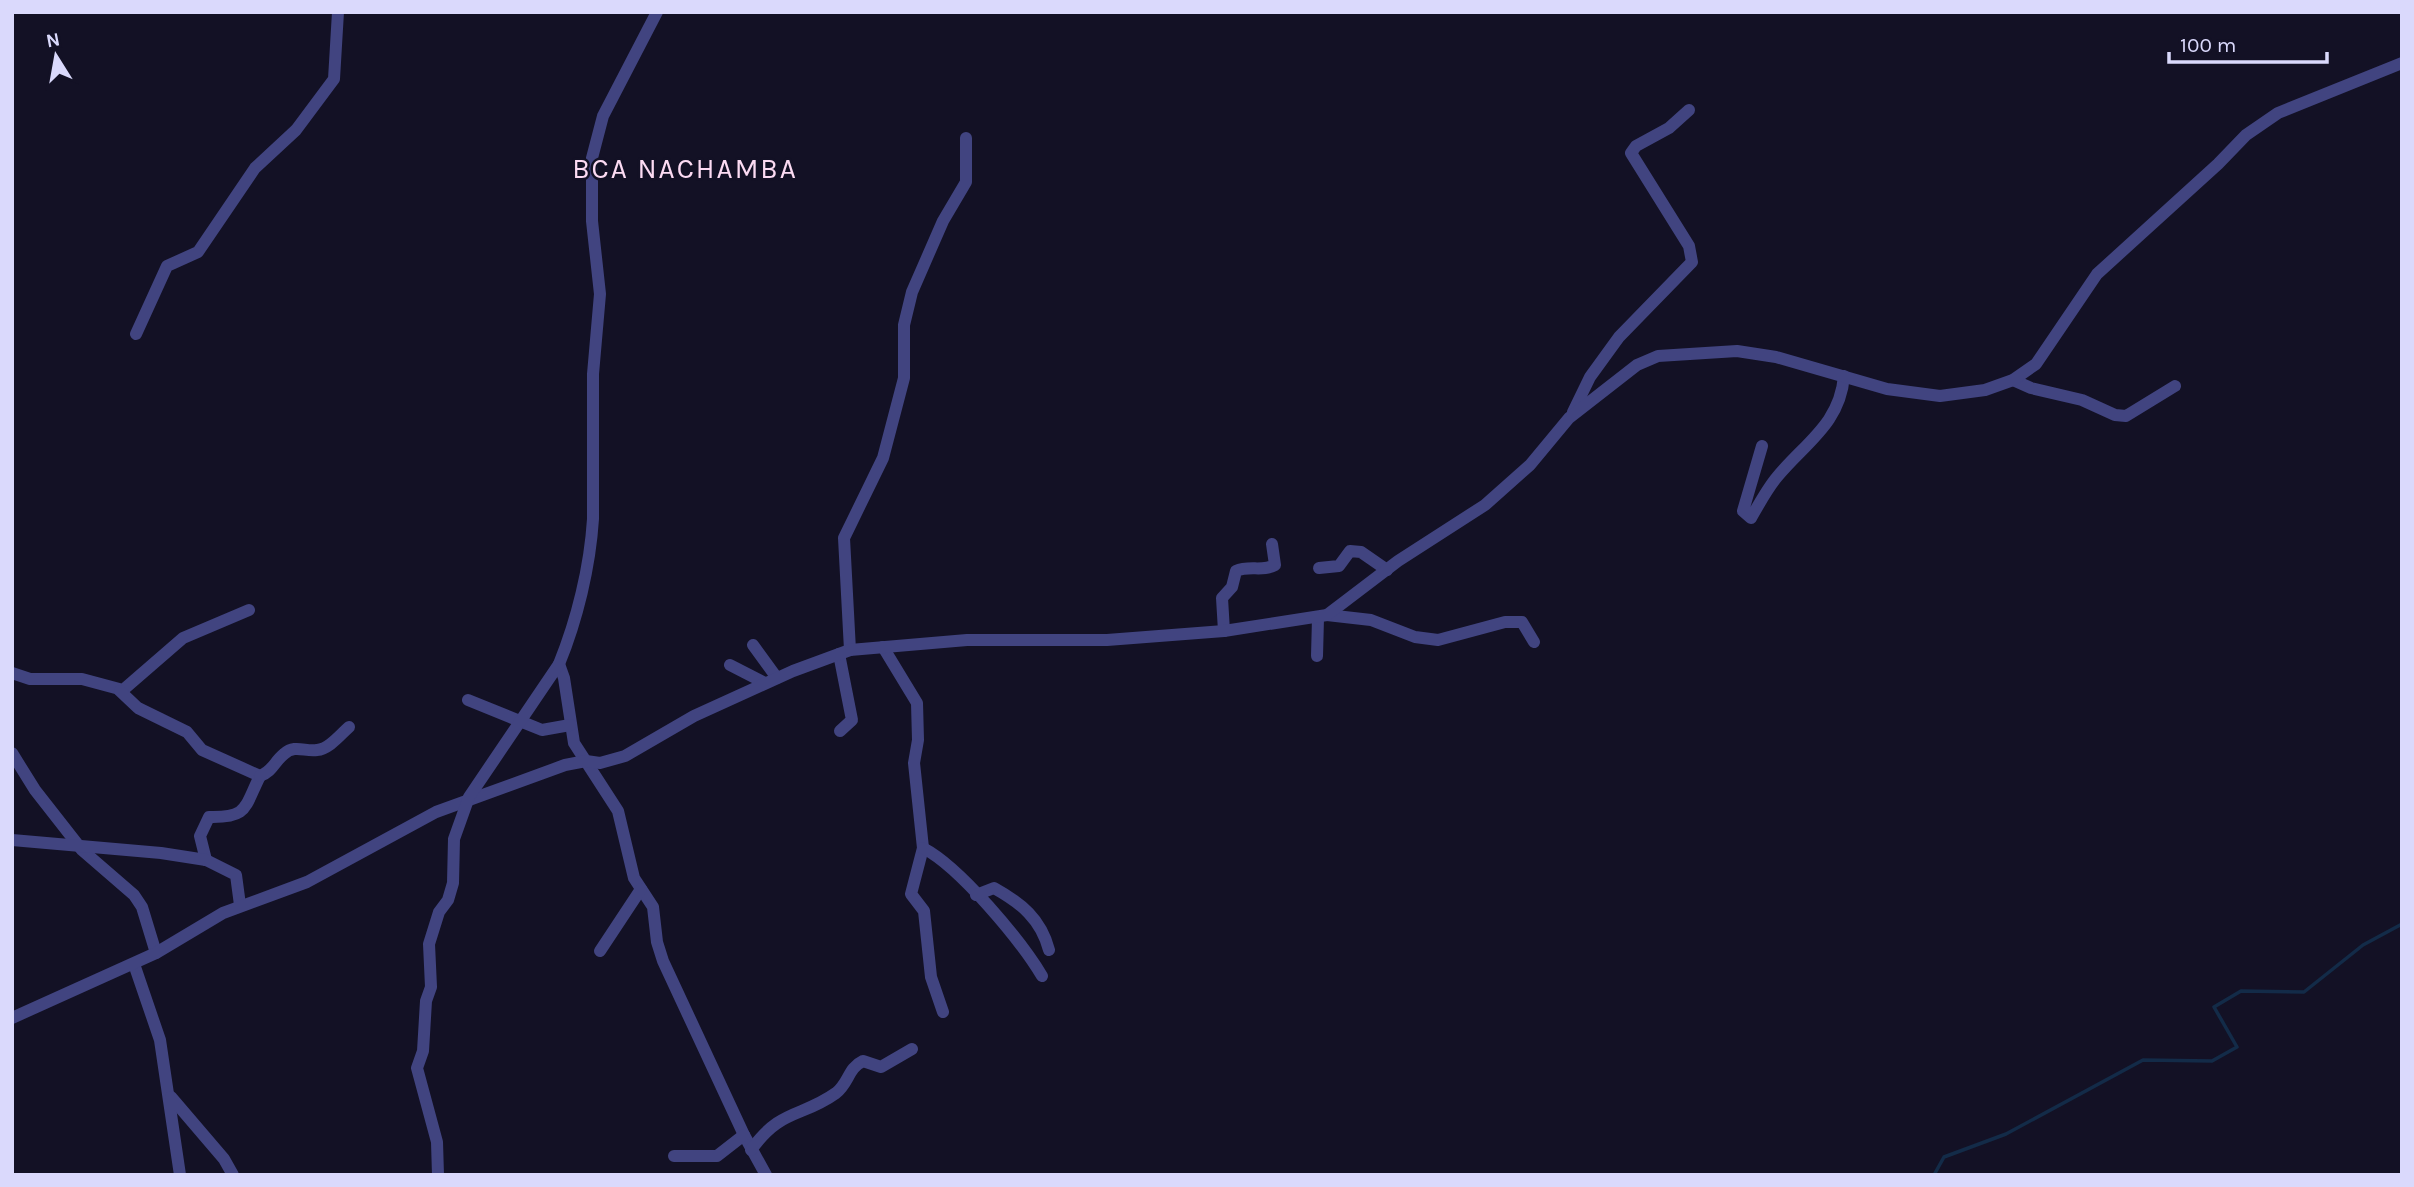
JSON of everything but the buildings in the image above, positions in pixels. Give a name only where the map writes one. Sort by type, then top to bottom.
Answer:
[{"type":"street","points":[[136,334],[167,266],[198,252],[255,168],[296,130],[334,79],[338,12]]},
{"type":"street","points":[[438,1175],[437,1142],[417,1068],[423,1051],[426,1001],[431,987],[429,944],[439,912],[448,900],[453,883],[454,839],[469,797],[559,664],[568,642],[592,541],[592,387],[600,295],[592,221],[594,144],[608,104],[657,12]]},
{"type":"street","points":[[1317,656],[1322,616],[1469,516],[1504,489],[1530,465],[1569,418],[1637,365],[1658,356],[1737,351],[1776,357],[1888,389],[1940,396],[1985,390],[2013,380],[2036,364],[2097,274],[2218,164],[2246,135],[2296,105],[2402,63]]},
{"type":"street","points":[[1569,418],[1590,377],[1612,346],[1692,262],[1692,251],[1631,153],[1636,146],[1669,128],[1689,110]]},
{"type":"street","points":[[840,731],[852,720],[844,652],[844,538],[883,458],[904,378],[903,335],[912,292],[943,221],[966,182],[966,138]]},
{"type":"street","points":[[1762,446],[1750,477],[1743,511],[1751,518],[1778,477],[1802,454],[1833,414],[1842,400],[1844,376]]},
{"type":"street","points":[[2013,380],[2031,388],[2082,400],[2115,415],[2126,416],[2175,386]]},
{"type":"street","points":[[1224,631],[1222,598],[1231,587],[1236,571],[1244,567],[1270,568],[1275,565],[1272,544]]},
{"type":"street","points":[[1319,568],[1339,566],[1350,551],[1362,552],[1387,570]]},
{"type":"street","points":[[120,691],[183,638],[207,625],[249,610]]},
{"type":"street","points":[[12,1018],[134,964],[240,905],[307,882],[410,824],[469,797],[565,765],[586,761],[600,763],[625,756],[694,716],[844,652],[967,640],[1071,642],[1224,631],[1322,616],[1371,620],[1415,637],[1438,640],[1505,622],[1522,622],[1534,642]]},
{"type":"street","points":[[753,645],[771,681]]},
{"type":"street","points":[[883,647],[917,703],[918,740],[914,763],[923,848],[911,894],[924,911],[931,978],[943,1012]]},
{"type":"street","points":[[559,664],[564,678],[573,743],[618,811],[631,867],[653,907],[657,942],[663,961],[751,1150],[766,1175]]},
{"type":"street","points":[[730,665],[771,681]]},
{"type":"street","points":[[12,673],[32,679],[82,679],[120,691],[138,708],[187,732],[202,750],[260,776]]},
{"type":"street","points":[[468,700],[541,730],[570,725]]},
{"type":"street","points":[[206,860],[200,836],[209,817],[234,818],[241,814],[260,776],[271,772],[284,753],[299,747],[315,751],[325,748],[348,727]]},
{"type":"street","points":[[12,752],[20,770],[76,844],[134,895],[142,907],[156,953]]},
{"type":"street","points":[[12,840],[76,844],[206,860],[236,875],[240,905]]},
{"type":"street","points":[[923,848],[976,895],[1014,935],[1042,976]]},
{"type":"street","points":[[976,895],[994,888],[1018,901],[1039,923],[1049,950]]},
{"type":"street","points":[[600,951],[641,889]]},
{"type":"street","points":[[134,964],[160,1040],[171,1097],[180,1175]]},
{"type":"street","points":[[751,1150],[765,1129],[793,1112],[838,1092],[853,1065],[863,1061],[881,1067],[912,1049]]},
{"type":"street","points":[[171,1097],[224,1159],[233,1175]]},
{"type":"street","points":[[674,1156],[717,1156],[744,1135]]},
{"type":"waterway","points":[[1934,1175],[1944,1157],[2006,1134],[2143,1060],[2212,1061],[2237,1047],[2214,1007],[2241,991],[2304,992],[2363,945],[2402,924]]},
{"type":"district","name":"BCA NACHAMBA","points":[[685,168]]}]
